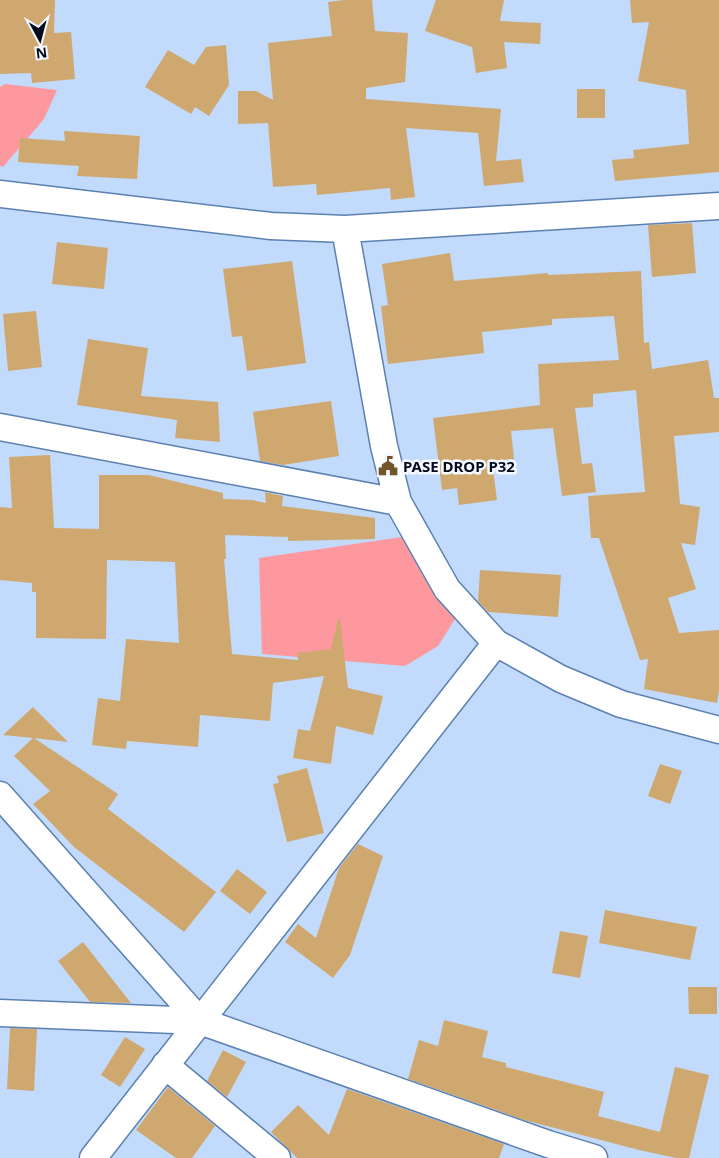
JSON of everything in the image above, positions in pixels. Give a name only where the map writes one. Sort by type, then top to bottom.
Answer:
[{"type":"street","points":[[0,194],[271,226],[346,229],[719,206]]},
{"type":"street","points":[[346,229],[384,446],[398,502],[447,589],[496,643],[561,678],[621,704],[719,730]]},
{"type":"street","points":[[0,427],[398,502]]},
{"type":"street","points":[[93,1158],[496,643]]},
{"type":"street","points":[[0,795],[200,1021]]},
{"type":"street","points":[[0,1013],[200,1021],[539,1141],[594,1158]]},
{"type":"street","points":[[165,1065],[277,1158]]},
{"type":"shaded area","points":[[5,84],[57,90],[44,119],[3,167],[0,166],[0,87]]},
{"type":"shaded area","points":[[402,537],[457,616],[438,646],[405,666],[262,654],[259,558]]},
{"type":"building","points":[[0,0],[55,0],[54,33],[71,32],[75,79],[32,83],[31,73],[0,74]]},
{"type":"building","points":[[372,0],[375,31],[408,33],[405,82],[366,88],[366,99],[501,109],[496,161],[521,159],[524,182],[484,186],[478,133],[406,128],[415,197],[391,200],[390,188],[317,195],[316,184],[273,187],[268,123],[238,124],[238,91],[256,91],[273,100],[268,43],[332,36],[328,2]]},
{"type":"building","points":[[436,0],[504,0],[500,21],[541,23],[540,44],[504,42],[507,68],[476,73],[472,47],[425,31]]},
{"type":"building","points":[[630,0],[719,0],[719,172],[615,181],[612,160],[634,158],[633,150],[689,144],[686,90],[638,81],[649,22],[632,23]]},
{"type":"building","points":[[226,45],[229,85],[209,116],[195,107],[191,114],[145,87],[168,50],[194,65],[206,47]]},
{"type":"building","points":[[577,89],[605,89],[605,118],[577,118]]},
{"type":"building","points":[[64,131],[140,136],[137,179],[77,176],[79,166],[18,162],[20,138],[65,141]]},
{"type":"building","points":[[692,223],[696,273],[652,277],[648,225]]},
{"type":"building","points":[[57,242],[108,248],[104,289],[52,284]]},
{"type":"building","points":[[450,253],[454,281],[548,273],[548,275],[641,271],[644,343],[649,342],[652,369],[708,360],[714,398],[719,398],[719,432],[674,436],[680,504],[700,507],[695,545],[681,543],[696,589],[668,598],[679,633],[719,630],[719,690],[717,703],[644,689],[648,659],[640,660],[599,538],[591,538],[588,496],[645,492],[636,390],[593,394],[593,407],[575,408],[582,464],[592,463],[596,492],[562,496],[553,428],[511,431],[514,459],[492,461],[497,500],[459,505],[457,488],[442,490],[433,418],[540,405],[538,364],[619,360],[614,316],[552,319],[552,325],[482,332],[484,353],[388,364],[381,306],[388,305],[382,264]]},
{"type":"building","points":[[292,261],[306,363],[247,371],[242,336],[232,337],[223,269]]},
{"type":"building","points":[[36,311],[42,367],[8,371],[3,314]]},
{"type":"building","points":[[88,339],[148,348],[141,396],[218,402],[220,442],[175,438],[177,420],[77,405]]},
{"type":"building","points":[[331,401],[339,456],[283,465],[260,461],[253,412]]},
{"type":"building","points":[[50,455],[54,528],[99,529],[99,475],[149,475],[223,493],[223,499],[252,500],[266,503],[265,492],[283,496],[282,506],[375,518],[375,539],[288,541],[288,537],[225,535],[226,559],[224,559],[232,654],[298,660],[297,653],[331,649],[338,619],[340,619],[348,688],[383,696],[373,735],[336,726],[331,764],[293,758],[298,729],[310,731],[324,676],[273,683],[270,721],[200,715],[198,747],[127,741],[126,749],[92,745],[98,698],[120,701],[126,639],[179,643],[175,562],[107,560],[106,639],[36,638],[36,592],[32,592],[32,583],[0,580],[0,507],[12,508],[9,457]]},
{"type":"building","points":[[480,570],[561,575],[558,617],[488,612],[478,601]]},
{"type":"building","points":[[33,707],[68,742],[34,738],[118,794],[108,809],[216,892],[184,932],[74,847],[33,804],[50,791],[14,756],[33,738],[3,735]]},
{"type":"building","points":[[660,764],[682,771],[670,804],[648,796]]},
{"type":"building","points":[[307,768],[324,833],[287,842],[273,784],[279,783],[277,776]]},
{"type":"building","points":[[358,844],[383,856],[350,955],[333,978],[285,942],[298,924],[316,938],[339,868]]},
{"type":"building","points":[[237,869],[267,892],[250,914],[220,891]]},
{"type":"building","points":[[605,910],[697,927],[690,960],[599,943]]},
{"type":"building","points":[[560,931],[588,936],[580,978],[552,973]]},
{"type":"building","points":[[83,942],[131,1003],[90,1002],[58,961]]},
{"type":"building","points":[[688,987],[717,987],[717,1014],[689,1014]]},
{"type":"building","points":[[444,1020],[488,1031],[482,1057],[506,1063],[506,1067],[604,1092],[598,1116],[660,1132],[675,1067],[709,1075],[689,1158],[676,1158],[639,1150],[524,1120],[408,1079],[419,1040],[438,1046]]},
{"type":"building","points":[[10,1028],[37,1029],[34,1091],[7,1089]]},
{"type":"building","points":[[125,1037],[145,1049],[120,1087],[101,1075]]},
{"type":"building","points":[[223,1050],[246,1062],[227,1097],[207,1081]]},
{"type":"building","points":[[168,1087],[215,1126],[192,1158],[176,1158],[136,1130]]},
{"type":"building","points":[[347,1089],[504,1144],[499,1158],[297,1158],[271,1132],[298,1105],[329,1135]]},
{"type":"place","name":"PASE DROP P32","points":[[388,466]]}]
